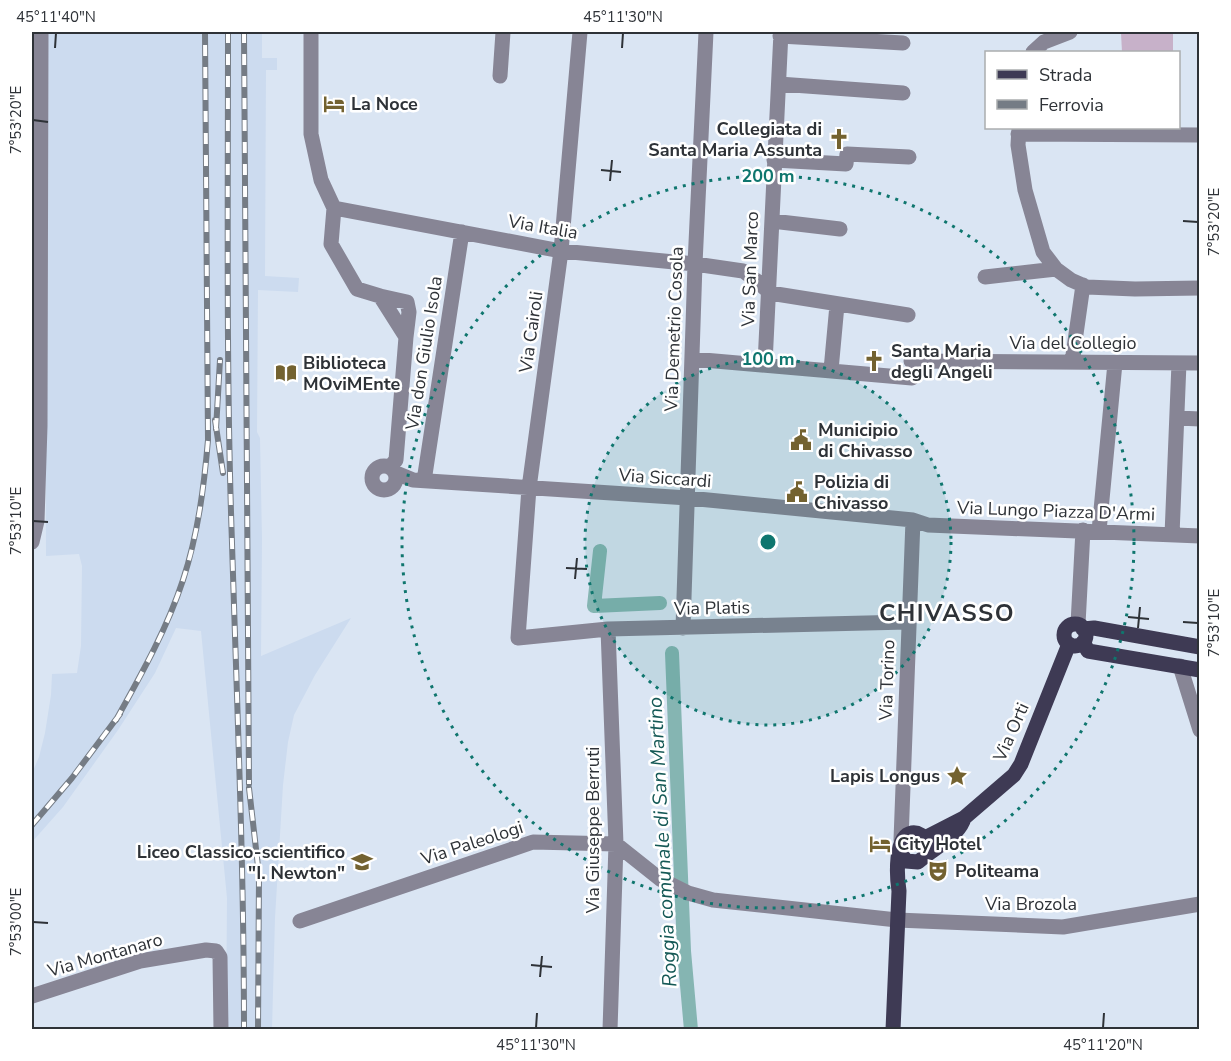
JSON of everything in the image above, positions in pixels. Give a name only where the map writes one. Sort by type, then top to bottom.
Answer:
[{"type":"main road","points":[[1200,647],[1094,628],[1078,635],[1088,651],[1200,669]]},
{"type":"main road","name":"Via Orti","points":[[925,838],[964,818],[1014,775],[1078,635]]},
{"type":"main road","name":"Via Orti","points":[[898,891],[908,874],[962,825],[964,818]]},
{"type":"main road","points":[[893,1029],[897,871],[901,846],[906,835],[913,833],[925,838],[928,843],[923,858],[906,861],[901,846]]},
{"type":"street","points":[[32,542],[37,520],[41,32]]},
{"type":"street","points":[[311,32],[311,134],[321,180],[334,208]]},
{"type":"street","points":[[500,76],[503,32]]},
{"type":"street","name":"Via Cairoli","points":[[518,638],[529,488],[561,251],[580,32]]},
{"type":"street","name":"Via Demetrio Cosola","points":[[683,628],[695,264],[706,32]]},
{"type":"street","points":[[1034,51],[1044,42],[1070,32]]},
{"type":"street","points":[[781,34],[903,43]]},
{"type":"street","name":"Via San Marco","points":[[765,364],[781,34]]},
{"type":"street","points":[[779,84],[903,93]]},
{"type":"street","points":[[1200,135],[1060,135],[1019,130],[1020,165],[1032,217],[1043,252],[1056,269],[1071,280],[1083,285],[1135,290],[1200,288]]},
{"type":"street","points":[[774,160],[846,164],[847,154],[909,157]]},
{"type":"street","name":"Via Italia","points":[[334,208],[561,251],[743,271],[758,280],[770,293]]},
{"type":"street","name":"Via Siccardi","points":[[334,208],[331,244],[357,289],[380,296],[406,337],[394,475],[419,480],[688,498],[913,520]]},
{"type":"street","points":[[772,221],[840,229]]},
{"type":"street","name":"Via don Giulio Isola","points":[[419,480],[462,232]]},
{"type":"street","points":[[985,277],[1056,269]]},
{"type":"street","points":[[1072,362],[1083,285]]},
{"type":"street","points":[[770,293],[908,315]]},
{"type":"street","points":[[831,370],[837,305]]},
{"type":"street","points":[[692,359],[912,378]]},
{"type":"street","name":"Via del Collegio","points":[[911,361],[1200,363]]},
{"type":"street","name":"Via Orti","points":[[1078,635],[1115,363]]},
{"type":"street","points":[[1172,535],[1179,363]]},
{"type":"street","points":[[1178,418],[1200,419]]},
{"type":"street","name":"Via Lungo Piazza D'Armi","points":[[913,520],[928,525],[1200,536]]},
{"type":"street","name":"Via Torino","points":[[901,846],[913,520]]},
{"type":"street","name":"Via Platis","points":[[518,638],[608,629],[908,622]]},
{"type":"street","name":"Via Giuseppe Berruti","points":[[608,629],[616,844],[610,1029]]},
{"type":"street","points":[[1180,666],[1200,730]]},
{"type":"street","name":"Via Paleologi","points":[[300,921],[533,842],[616,844]]},
{"type":"street","points":[[616,844],[660,879],[688,893],[713,900],[897,920]]},
{"type":"street","name":"Via Brozola","points":[[897,920],[1062,927],[1200,904]]},
{"type":"street","name":"Via Montanaro","points":[[32,996],[140,962],[206,950],[216,951],[220,957],[221,1029]]},
{"type":"shaded area","points":[[45,32],[262,32],[262,58],[277,58],[277,70],[266,70],[265,276],[299,278],[298,292],[258,290],[257,432],[260,438],[262,539],[261,656],[351,618],[315,675],[294,715],[288,742],[283,785],[275,918],[272,1029],[226,1029],[227,898],[201,631],[176,628],[155,673],[118,730],[63,807],[32,842],[32,773],[45,733],[52,674],[77,673],[81,646],[82,566],[79,554],[46,556]]},
{"type":"shaded area","points":[[1173,32],[1173,51],[1122,51],[1121,33]]},
{"type":"waterway","name":"Roggia comunale di San Martino","points":[[600,551],[594,606],[660,603]]},
{"type":"waterway","name":"Roggia comunale di San Martino","points":[[672,653],[684,951],[691,1030]]},
{"type":"railway","points":[[116,720],[153,652],[177,598],[193,545],[202,493],[208,440],[205,32]]},
{"type":"railway","points":[[228,32],[230,479],[242,847],[244,1030]]},
{"type":"railway","points":[[244,32],[249,784]]},
{"type":"railway","points":[[216,429],[220,360]]},
{"type":"railway","points":[[215,420],[223,473]]},
{"type":"railway","points":[[32,825],[72,778],[120,714]]},
{"type":"railway","points":[[249,788],[259,875],[258,1030]]},
{"type":"place","name":"La Noce","points":[[334,104]]},
{"type":"place","name":"Collegiata di Santa Maria Assunta","points":[[839,139]]},
{"type":"place","name":"Santa Maria degli Angeli","points":[[874,361]]},
{"type":"place","name":"Biblioteca MOviMEnte","points":[[286,373]]},
{"type":"place","name":"Municipio di Chivasso","points":[[801,440]]},
{"type":"place","name":"Polizia di Chivasso","points":[[797,492]]},
{"type":"place","name":"Lapis Longus","points":[[957,776]]},
{"type":"place","name":"City Hotel","points":[[880,844]]},
{"type":"place","name":"Liceo Classico-scientifico \"I. Newton\"","points":[[362,862]]},
{"type":"place","name":"Politeama","points":[[938,871]]},
{"type":"district","name":"CHIVASSO","points":[[947,613]]}]
